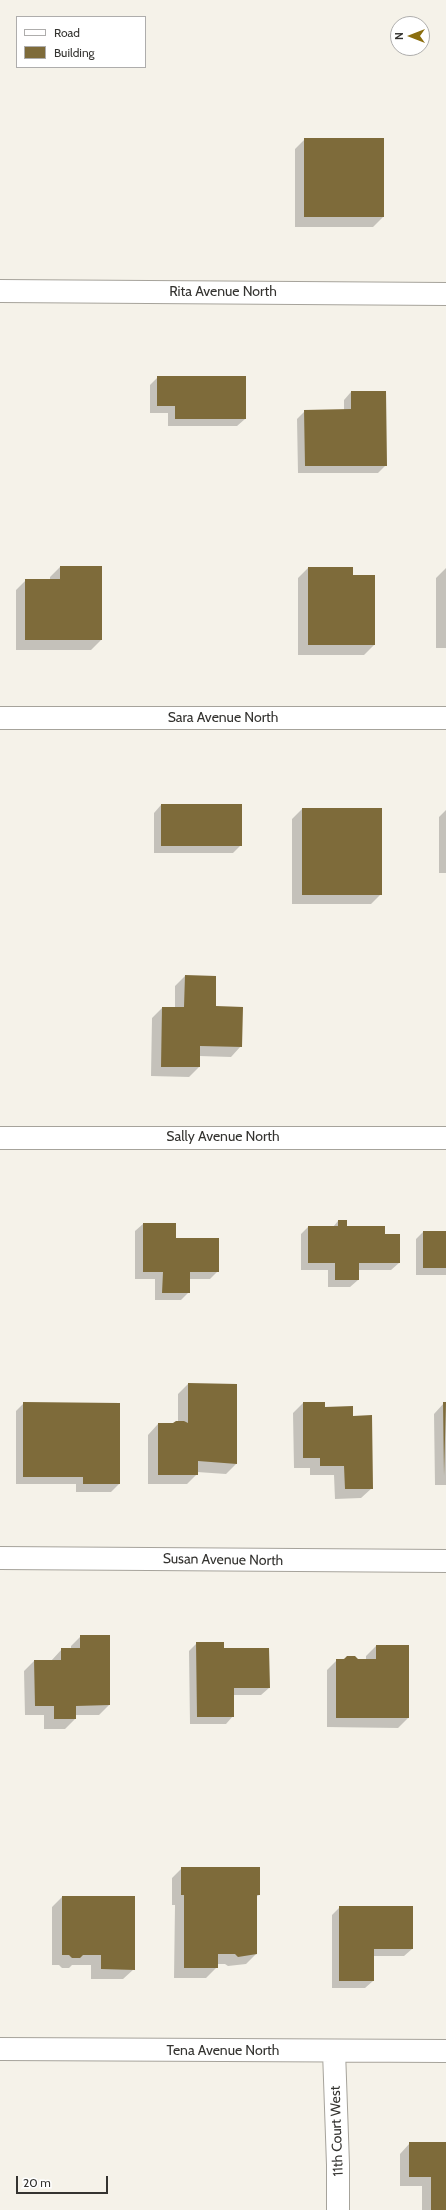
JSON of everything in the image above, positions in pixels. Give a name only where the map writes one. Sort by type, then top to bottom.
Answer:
[{"type":"street","name":"Rita Avenue North","points":[[0,291],[446,294]]},
{"type":"street","name":"Sara Avenue North","points":[[0,718],[446,718]]},
{"type":"street","name":"Sally Avenue North","points":[[0,1138],[446,1138]]},
{"type":"street","name":"Susan Avenue North","points":[[0,1558],[446,1561]]},
{"type":"street","name":"Tena Avenue North","points":[[0,2049],[446,2051]]},
{"type":"street","name":"11th Court West","points":[[334,2051],[338,2210]]},
{"type":"building","points":[[304,138],[384,138],[384,217],[304,217]]},
{"type":"building","points":[[157,376],[246,376],[246,419],[175,419],[175,406],[157,406]]},
{"type":"building","points":[[351,391],[386,391],[387,466],[305,466],[304,410],[351,409]]},
{"type":"building","points":[[60,566],[102,566],[102,640],[25,640],[25,579],[60,579]]},
{"type":"building","points":[[308,567],[353,567],[353,575],[375,575],[375,645],[308,645]]},
{"type":"building","points":[[161,804],[242,804],[242,846],[161,846]]},
{"type":"building","points":[[302,808],[382,808],[382,895],[302,895]]},
{"type":"building","points":[[185,975],[216,976],[216,1006],[243,1007],[242,1047],[200,1046],[200,1067],[161,1067],[162,1007],[184,1007]]},
{"type":"building","points":[[338,1220],[347,1220],[347,1226],[385,1226],[385,1234],[400,1234],[400,1263],[359,1263],[359,1280],[335,1280],[335,1263],[308,1263],[308,1226],[338,1226]]},
{"type":"building","points":[[143,1223],[176,1223],[176,1238],[219,1238],[219,1272],[190,1272],[190,1293],[162,1293],[163,1272],[143,1272]]},
{"type":"building","points":[[423,1231],[446,1231],[446,1268],[423,1268]]},
{"type":"building","points":[[188,1383],[237,1384],[237,1464],[198,1461],[198,1475],[158,1475],[158,1423],[184,1421],[188,1423]]},
{"type":"building","points":[[23,1402],[120,1403],[120,1484],[83,1484],[83,1477],[23,1477]]},
{"type":"building","points":[[303,1402],[325,1402],[325,1407],[353,1406],[353,1416],[372,1415],[373,1489],[345,1489],[344,1466],[320,1466],[320,1458],[303,1458]]},
{"type":"building","points":[[443,1402],[446,1402],[444,1476]]},
{"type":"building","points":[[80,1635],[110,1635],[110,1705],[76,1706],[76,1719],[54,1719],[54,1706],[35,1706],[34,1660],[61,1660],[61,1648],[80,1648]]},
{"type":"building","points":[[196,1642],[224,1642],[224,1648],[269,1648],[270,1688],[234,1688],[234,1717],[197,1717]]},
{"type":"building","points":[[376,1645],[409,1645],[409,1718],[336,1718],[336,1659],[344,1659],[347,1656],[355,1656],[358,1659],[376,1659]]},
{"type":"building","points":[[181,1867],[260,1867],[260,1895],[257,1895],[257,1954],[238,1957],[235,1954],[218,1954],[218,1968],[184,1968],[184,1895],[181,1895]]},
{"type":"building","points":[[62,1896],[135,1896],[135,1970],[101,1969],[101,1955],[83,1955],[80,1958],[72,1958],[69,1955],[62,1955]]},
{"type":"building","points":[[339,1906],[413,1906],[413,1949],[374,1949],[374,1981],[339,1981]]},
{"type":"building","points":[[409,2142],[446,2142],[446,2210],[431,2210],[431,2177],[409,2177]]}]
